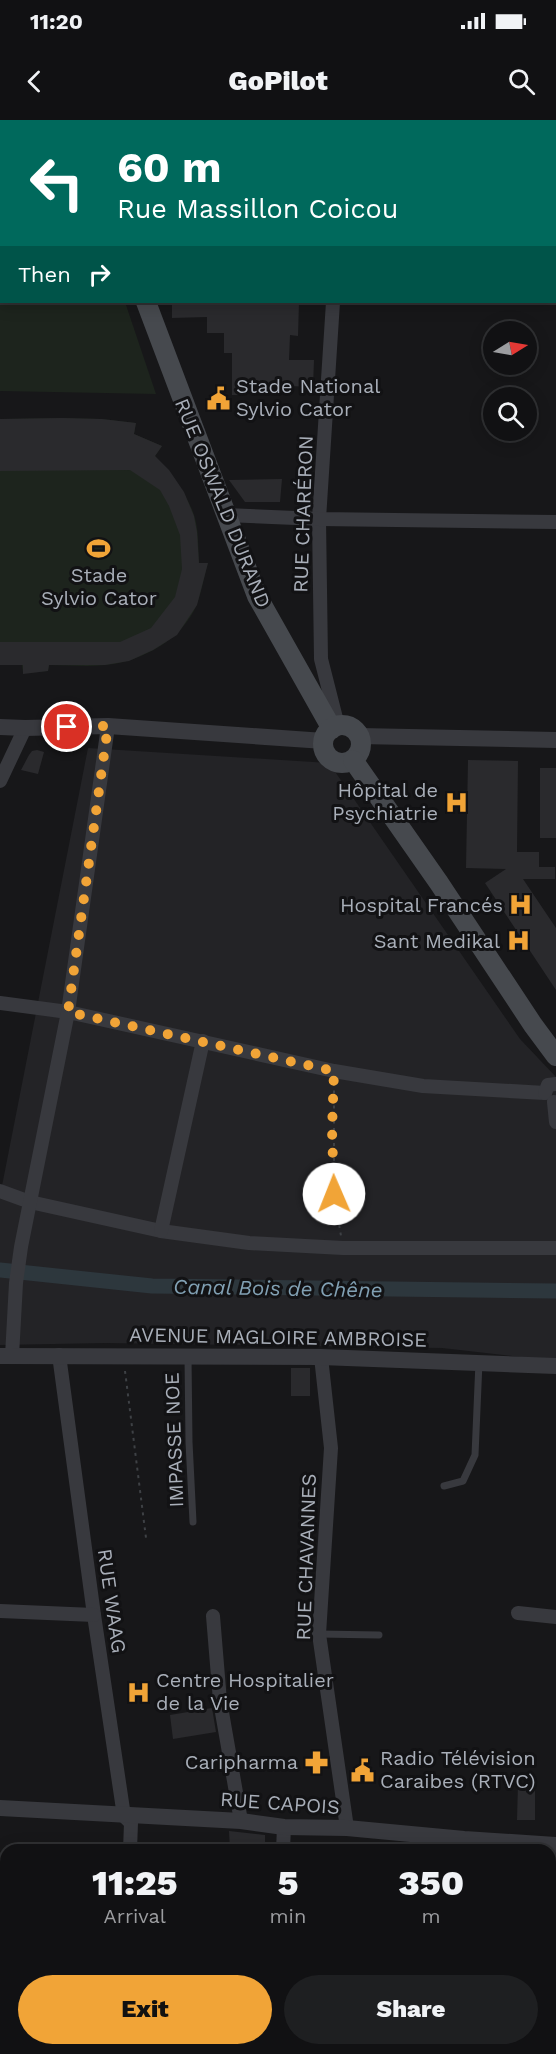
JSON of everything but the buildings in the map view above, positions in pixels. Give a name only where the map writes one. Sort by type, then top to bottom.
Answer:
[{"type":"main road","name":"RUE OSWALD DURAND","points":[[146,303],[257,596],[331,732]]},
{"type":"main road","points":[[350,727],[359,736],[361,746],[353,760],[347,763],[335,762],[326,753],[331,732],[350,727]]},
{"type":"main road","points":[[353,760],[556,1056]]},
{"type":"street","name":"RUE CHARÉRON","points":[[331,732],[321,659],[319,519],[333,303]]},
{"type":"street","points":[[225,515],[319,519],[556,522]]},
{"type":"street","points":[[0,727],[108,726],[331,732]]},
{"type":"street","points":[[6,1356],[21,1247],[68,1012],[108,726]]},
{"type":"street","points":[[0,781],[25,728]]},
{"type":"street","points":[[359,736],[556,740]]},
{"type":"street","points":[[0,1003],[68,1012],[334,1071],[423,1086],[553,1095],[556,1122]]},
{"type":"street","points":[[161,1232],[203,1041]]},
{"type":"street","points":[[0,1191],[30,1202],[161,1232],[249,1243],[343,1248],[556,1248]]},
{"type":"street","name":"RUE WAAG","points":[[59,1355],[124,1816],[131,1823],[130,1844]]},
{"type":"street","name":"AVENUE MAGLOIRE AMBROISE","points":[[6,1356],[321,1357],[556,1366]]},
{"type":"street","name":"RUE CHAVANNES","points":[[321,1357],[331,1448],[319,1634],[347,1828]]},
{"type":"street","points":[[0,1611],[94,1615]]},
{"type":"street","points":[[518,1613],[556,1617]]},
{"type":"street","points":[[213,1616],[220,1701],[242,1821]]},
{"type":"street","name":"RUE CAPOIS","points":[[0,1808],[242,1821],[284,1827],[347,1828],[464,1844]]},
{"type":"street","points":[[283,1844],[284,1827]]},
{"type":"lane","name":"IMPASSE NOE","points":[[188,1357],[193,1522]]},
{"type":"lane","points":[[444,1486],[463,1481],[475,1455],[479,1362]]},
{"type":"lane","points":[[319,1634],[379,1635]]},
{"type":"path","points":[[334,1071],[332,1130],[334,1194],[343,1248]]},
{"type":"path","points":[[123,1356],[146,1538]]},
{"type":"shaded area","points":[[0,303],[125,303],[156,394],[0,391]]},
{"type":"shaded area","name":"Stade Sylvio Cator","points":[[62,418],[136,423],[134,434],[162,446],[155,456],[178,484],[191,507],[197,527],[199,563],[208,563],[199,599],[191,617],[160,647],[119,663],[91,666],[49,665],[48,671],[23,673],[22,665],[0,665],[0,419]]},
{"type":"shaded area","points":[[88,748],[329,763],[520,1039],[556,1077],[556,1361],[442,1348],[106,1343],[0,1345],[0,1196]]},
{"type":"waterway","name":"Canal Bois de Chêne","points":[[0,1270],[152,1286],[556,1291]]},
{"type":"place","name":"Stade National Sylvio Cator","points":[[218,398]]},
{"type":"place","name":"Stade Sylvio Cator","points":[[99,548]]},
{"type":"place","name":"Hôpital de Psychiatrie","points":[[456,802]]},
{"type":"place","name":"Hospital Francés","points":[[521,905]]},
{"type":"place","name":"Sant Medikal","points":[[518,941]]},
{"type":"place","name":"Centre Hospitalier de la Vie","points":[[138,1692]]},
{"type":"place","name":"Caripharma","points":[[316,1762]]},
{"type":"place","name":"Radio Télévision Caraibes (RTVC)","points":[[362,1770]]},
{"type":"route","points":[[67,727],[108,726],[68,1012],[334,1071],[332,1130],[334,1194]]}]
